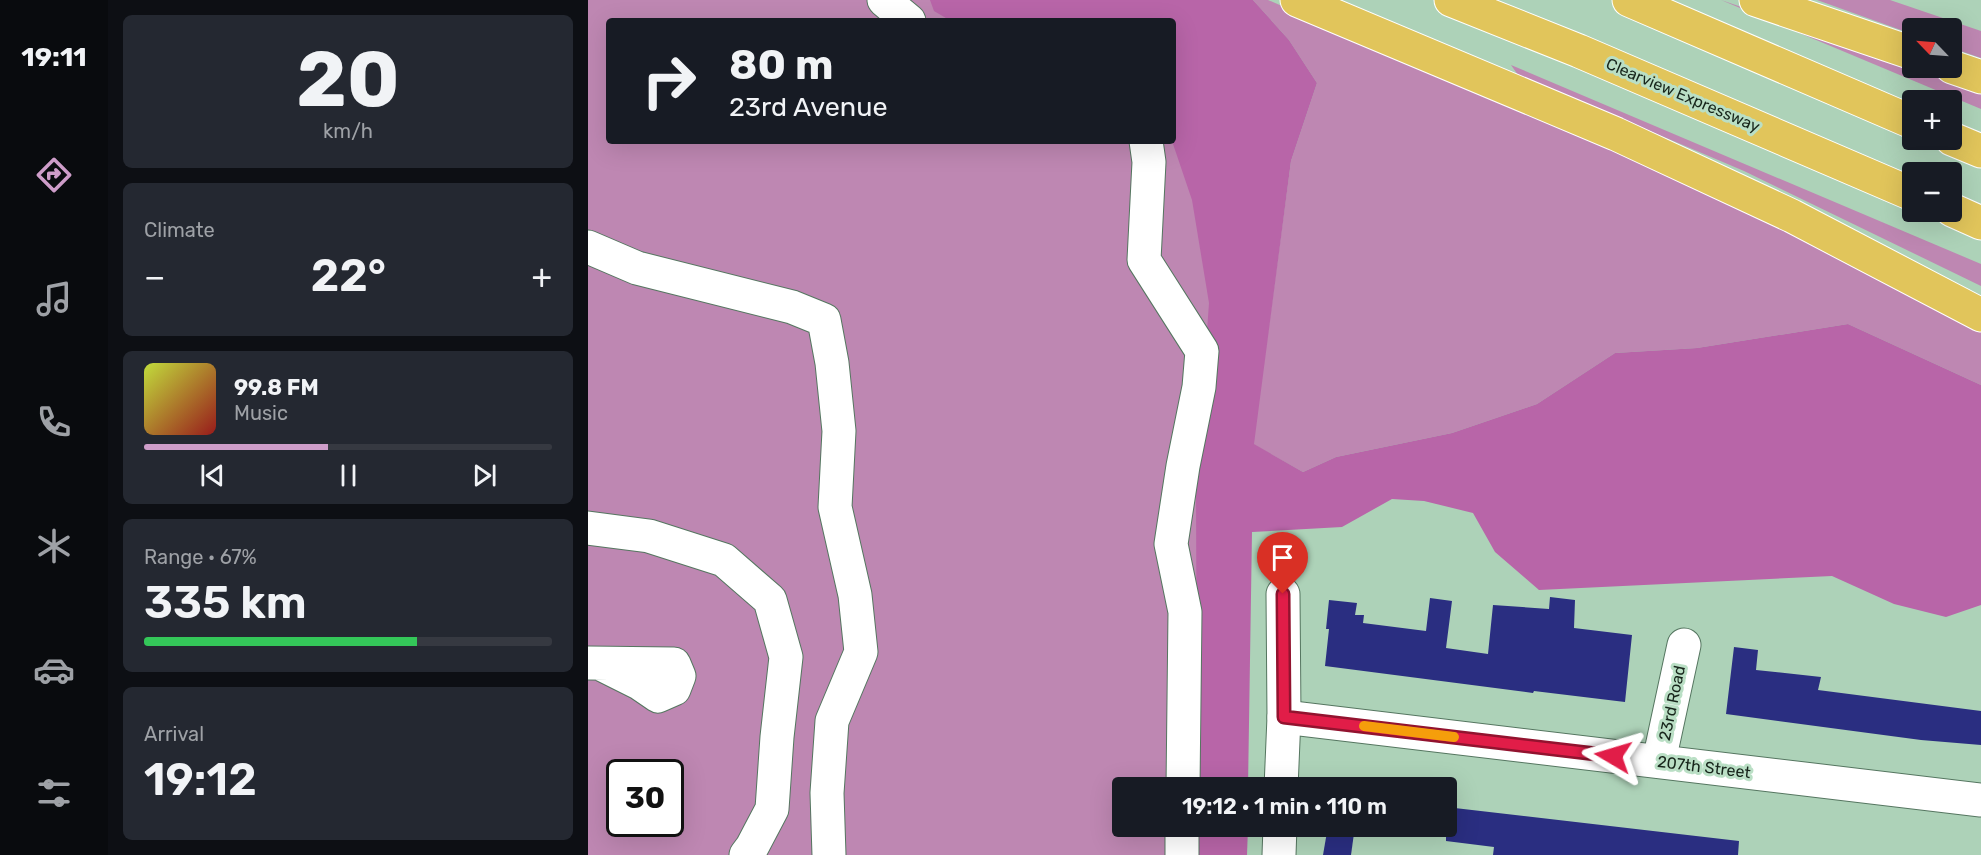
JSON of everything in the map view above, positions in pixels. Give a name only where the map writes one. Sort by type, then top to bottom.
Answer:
[{"type":"highway","points":[[1297,0],[1617,134],[1792,216],[1981,315]]},
{"type":"highway","name":"Clearview Expressway","points":[[1451,0],[1579,51],[1902,190]]},
{"type":"highway","points":[[1629,0],[1902,118]]},
{"type":"highway","points":[[1756,0],[1902,50]]},
{"type":"highway","points":[[1962,70],[1981,77]]},
{"type":"highway","points":[[1962,143],[1981,151]]},
{"type":"highway","points":[[1962,214],[1981,223]]},
{"type":"street","points":[[884,0],[905,18]]},
{"type":"street","points":[[1146,144],[1149,162],[1144,260],[1202,351],[1199,387],[1183,466],[1171,544],[1185,612],[1183,777]]},
{"type":"street","points":[[588,247],[637,268],[792,307],[824,320],[832,363],[839,431],[835,507],[855,596],[861,652],[832,721],[826,793],[829,855]]},
{"type":"street","points":[[588,528],[649,536],[724,560],[770,600],[786,657],[772,808],[746,855]]},
{"type":"street","points":[[1281,777],[1284,717],[1283,594]]},
{"type":"street","name":"23rd Road","points":[[1659,761],[1684,645]]},
{"type":"street","name":"207th Street","points":[[1284,717],[1981,800]]},
{"type":"street","points":[[1182,837],[1182,855]]},
{"type":"street","points":[[1279,855],[1280,837]]},
{"type":"shaded area","points":[[588,0],[1110,0],[1152,18],[606,18],[606,144],[1176,144],[1176,137],[1242,57],[1199,777],[1112,777],[1112,837],[1197,837],[1197,855],[588,855]]},
{"type":"shaded area","points":[[930,0],[1253,0],[1289,40],[1317,83],[1291,161],[1254,444],[1303,472],[1336,457],[1452,433],[1537,404],[1615,353],[1697,348],[1848,324],[1981,385],[1981,605],[1946,617],[1894,604],[1832,576],[1539,590],[1495,552],[1473,513],[1424,501],[1392,499],[1342,527],[1252,532],[1248,777],[1197,777],[1196,483],[1209,303],[1192,200],[1173,144],[1176,144],[1176,18],[946,18],[934,11]]},
{"type":"shaded area","points":[[1253,0],[1268,0],[1724,199],[1981,329],[1981,385],[1848,324],[1697,348],[1615,353],[1537,404],[1452,433],[1336,457],[1303,472],[1253,444],[1291,161],[1317,83],[1289,40]]},
{"type":"shaded area","points":[[1721,0],[1902,62],[1902,76]]},
{"type":"shaded area","points":[[1817,0],[1890,0],[1943,18],[1902,18],[1902,30]]},
{"type":"shaded area","points":[[1962,25],[1981,31],[1981,58],[1962,51]]},
{"type":"shaded area","points":[[1511,65],[1981,264],[1981,286],[1744,171],[1518,75]]},
{"type":"shaded area","points":[[1907,78],[1949,78],[1981,89],[1981,109],[1962,101],[1962,90],[1936,90]]},
{"type":"shaded area","points":[[1198,837],[1248,837],[1247,855],[1198,855]]},
{"type":"building","points":[[1550,597],[1575,600],[1574,628],[1632,635],[1625,702],[1534,691],[1533,693],[1325,666],[1329,600],[1357,603],[1355,615],[1364,615],[1363,623],[1426,631],[1430,598],[1452,601],[1446,648],[1488,654],[1493,605],[1549,609]]},
{"type":"building","points":[[1734,647],[1758,650],[1756,670],[1821,677],[1818,690],[1981,711],[1981,745],[1921,740],[1726,714]]},
{"type":"building","points":[[1457,808],[1739,841],[1738,855],[1493,855],[1494,847],[1446,841],[1446,837],[1457,837]]},
{"type":"building","points":[[1326,837],[1353,837],[1351,855],[1323,855]]},
{"type":"slow traffic","points":[[1364,726],[1454,737]]},
{"type":"route","points":[[1283,594],[1284,717],[1613,756]]}]
